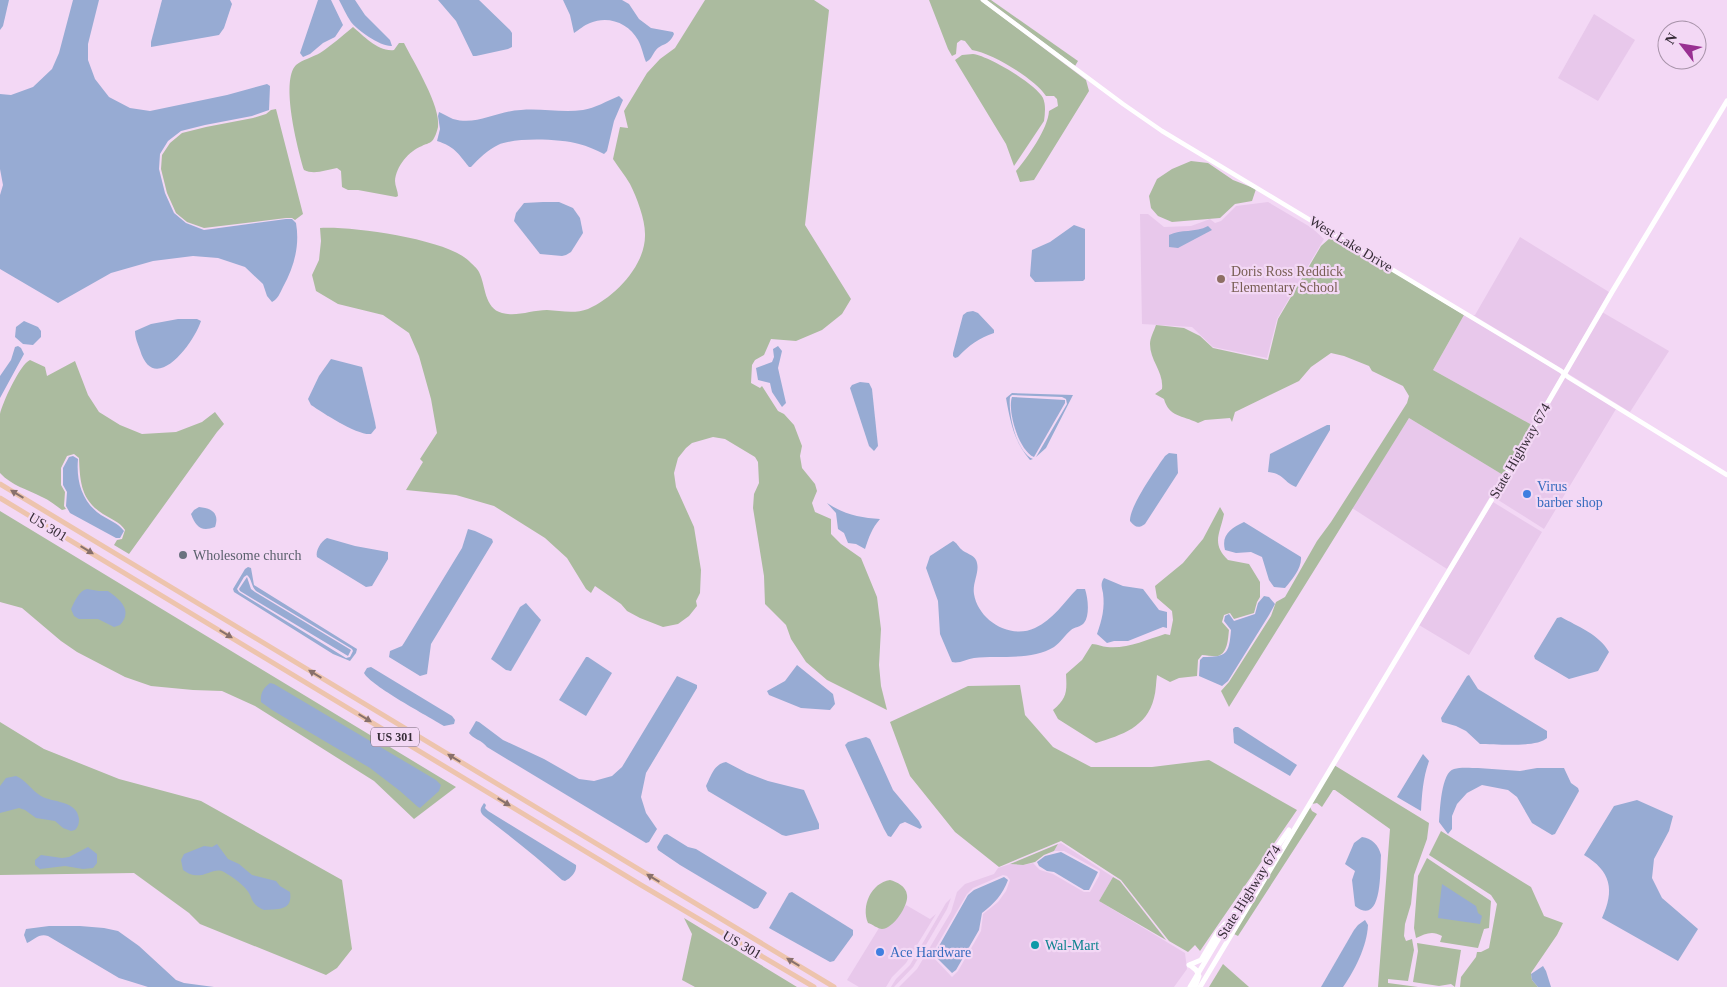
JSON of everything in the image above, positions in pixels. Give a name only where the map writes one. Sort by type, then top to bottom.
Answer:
[{"type":"main road","name":"State Highway 674","points":[[1200,987],[1727,101]]},
{"type":"main road","name":"US 301","points":[[0,484],[834,987]]},
{"type":"main road","name":"US 301","points":[[0,498],[814,987]]},
{"type":"main road","points":[[400,740],[406,729]]},
{"type":"main road","name":"State Highway 674","points":[[1190,987],[1253,882],[1312,800]]},
{"type":"main road","points":[[1189,964],[1201,960],[1220,930],[1232,918]]},
{"type":"main road","points":[[1189,964],[1198,974],[1199,979],[1195,987]]},
{"type":"main road","points":[[1189,964],[1194,974],[1194,980]]},
{"type":"street","name":"West Lake Drive","points":[[983,0],[1162,131],[1564,374],[1727,475]]},
{"type":"shaded area","points":[[1594,14],[1635,40],[1598,101],[1558,78]]},
{"type":"shaded area","name":"Doris Ross Reddick Elementary School","points":[[1268,202],[1312,228],[1324,239],[1277,319],[1267,358],[1213,347],[1192,327],[1142,324],[1140,214],[1148,214],[1164,227],[1191,226],[1210,219],[1215,223],[1221,221],[1236,206]]},
{"type":"shaded area","points":[[1520,237],[1609,292],[1564,370],[1473,315],[1475,315]]},
{"type":"shaded area","points":[[1602,312],[1669,351],[1630,412],[1567,373]]},
{"type":"shaded area","points":[[1464,315],[1562,374],[1532,425],[1433,370]]},
{"type":"shaded area","points":[[1565,376],[1616,409],[1544,529],[1495,498]]},
{"type":"shaded area","points":[[1409,418],[1503,475],[1447,569],[1352,508]]},
{"type":"shaded area","points":[[1493,502],[1542,532],[1469,655],[1419,625]]},
{"type":"shaded area","points":[[1061,843],[1113,877],[1099,901],[1185,953],[1187,969],[1174,987],[899,987],[917,969],[951,912],[957,892],[965,884],[994,874],[998,868],[1010,864],[1023,865],[1033,863],[1040,870],[1053,874],[1084,892],[1090,892],[1100,871],[1064,851],[1054,851],[1058,844]],"holes":[[[1003,875],[1007,876],[1010,880],[1006,891],[998,902],[983,914],[981,931],[958,971],[952,977],[934,958],[933,952],[967,894],[973,888]]]},
{"type":"shaded area","points":[[951,898],[947,909],[913,967],[894,987],[891,987],[910,965],[946,903]]},
{"type":"shaded area","points":[[906,905],[930,919],[936,914],[906,963],[892,977],[886,987],[859,987],[847,980],[879,928],[888,927],[894,922]]},
{"type":"green space","points":[[705,0],[814,0],[829,10],[805,225],[851,299],[842,314],[822,330],[796,341],[771,339],[764,355],[755,360],[752,365],[751,383],[760,388],[762,386],[778,411],[784,414],[794,425],[802,446],[800,456],[802,468],[815,484],[817,491],[812,503],[815,512],[831,519],[831,534],[841,544],[861,558],[877,597],[881,629],[879,665],[881,686],[887,710],[827,680],[806,662],[791,639],[786,625],[765,604],[764,576],[753,508],[754,494],[759,483],[758,462],[755,457],[725,439],[713,437],[692,443],[678,458],[674,473],[676,487],[694,527],[701,570],[700,593],[696,601],[697,606],[689,616],[678,624],[663,627],[627,611],[621,604],[595,586],[591,593],[586,589],[567,558],[545,538],[494,506],[456,495],[406,490],[423,462],[420,459],[437,433],[431,399],[419,356],[409,333],[383,315],[338,304],[316,291],[312,275],[319,260],[320,228],[334,228],[375,232],[420,240],[458,253],[477,269],[489,302],[496,310],[502,313],[513,314],[541,310],[578,311],[588,309],[608,297],[627,279],[635,268],[644,246],[645,228],[642,215],[628,181],[613,159],[620,127],[628,128],[624,111],[647,73],[660,59],[675,48]]},
{"type":"green space","points":[[929,0],[980,0],[1086,80],[1089,91],[1034,180],[1020,182],[1016,171],[1041,134],[1049,111],[1058,106],[1057,99],[1054,96],[1046,96],[1033,82],[1001,61],[972,50],[965,41],[961,40],[957,43],[956,54],[952,56]]},
{"type":"green space","points":[[987,0],[991,0],[1078,61],[1075,66]]},
{"type":"green space","points":[[353,27],[382,49],[394,50],[399,43],[404,43],[431,96],[438,118],[438,127],[433,140],[412,151],[398,170],[395,181],[398,196],[396,197],[348,190],[342,187],[341,171],[337,168],[316,172],[304,170],[298,147],[290,100],[292,73],[296,65],[320,53]]},
{"type":"green space","points":[[973,54],[990,60],[1022,78],[1039,92],[1043,98],[1045,106],[1044,121],[1014,166],[1006,144],[955,60],[962,55]]},
{"type":"green space","points":[[276,109],[303,214],[295,220],[286,218],[204,228],[187,222],[176,213],[167,193],[161,169],[162,155],[170,143],[182,133],[253,118]]},
{"type":"green space","points":[[1191,161],[1208,163],[1233,180],[1256,189],[1252,201],[1235,204],[1220,218],[1172,222],[1158,216],[1151,208],[1149,196],[1157,179],[1172,169]]},
{"type":"green space","points":[[1330,238],[1380,264],[1464,315],[1433,370],[1532,425],[1503,475],[1409,418],[1229,707],[1221,691],[1229,682],[1271,616],[1276,602],[1285,597],[1317,541],[1407,403],[1409,396],[1403,386],[1372,371],[1369,366],[1331,353],[1311,367],[1299,381],[1235,412],[1232,422],[1230,418],[1205,420],[1198,423],[1177,415],[1169,409],[1164,399],[1155,394],[1162,389],[1162,383],[1152,356],[1151,339],[1156,325],[1184,328],[1200,336],[1213,348],[1268,360],[1278,319],[1321,246]]},
{"type":"green space","points":[[30,360],[45,367],[47,376],[75,361],[88,395],[99,412],[120,425],[142,434],[176,432],[202,422],[215,412],[224,424],[129,554],[114,545],[117,540],[122,539],[125,530],[123,527],[96,509],[86,496],[81,483],[79,458],[74,454],[67,456],[61,468],[61,485],[65,492],[64,506],[66,509],[62,510],[45,498],[15,484],[0,473],[0,414],[17,376]]},
{"type":"green space","points":[[1220,507],[1224,514],[1218,543],[1223,554],[1228,560],[1249,564],[1260,582],[1260,597],[1254,613],[1234,619],[1230,613],[1224,615],[1222,622],[1229,630],[1226,649],[1218,656],[1202,655],[1198,660],[1197,676],[1179,678],[1170,682],[1157,675],[1155,695],[1151,708],[1139,723],[1124,733],[1096,743],[1058,719],[1053,710],[1064,698],[1066,674],[1082,660],[1092,644],[1105,647],[1122,647],[1165,634],[1170,635],[1173,620],[1172,611],[1157,598],[1155,586],[1183,563],[1203,539]]},
{"type":"green space","points":[[0,511],[456,787],[414,819],[374,781],[255,706],[222,691],[151,686],[125,677],[77,652],[22,608],[0,602]]},
{"type":"green space","points":[[1020,685],[1025,715],[1053,747],[1091,767],[1152,767],[1209,760],[1297,810],[1200,951],[1195,945],[1188,952],[1169,941],[1121,880],[1061,841],[999,867],[955,832],[910,776],[890,722],[968,686]]},
{"type":"green space","points":[[0,722],[44,749],[119,779],[201,801],[342,880],[352,949],[337,968],[326,975],[200,924],[189,913],[134,873],[0,875]]},
{"type":"green space","points":[[1334,765],[1429,823],[1427,839],[1414,875],[1411,904],[1405,924],[1404,936],[1406,941],[1412,939],[1414,950],[1408,981],[1388,979],[1388,983],[1418,987],[1378,987],[1390,829],[1335,790],[1333,790],[1322,807],[1317,803],[1312,804]]},
{"type":"green space","points":[[1310,807],[1317,814],[1238,936],[1234,934]]},
{"type":"green space","points":[[1441,831],[1531,887],[1544,916],[1563,923],[1531,973],[1532,980],[1538,987],[1460,987],[1461,977],[1476,957],[1477,952],[1489,948],[1497,904],[1491,895],[1429,855]]},
{"type":"green space","points":[[1058,844],[1054,851],[1044,855],[1035,862],[1023,865],[1010,864]]},
{"type":"green space","points":[[1427,858],[1491,901],[1489,928],[1484,929],[1478,948],[1440,942],[1442,936],[1435,933],[1429,933],[1416,938],[1414,928],[1418,876]]},
{"type":"green space","points":[[1113,877],[1120,881],[1166,940],[1099,901]]},
{"type":"green space","points":[[890,880],[903,887],[907,899],[903,910],[895,921],[886,928],[880,929],[868,923],[866,916],[867,903],[873,890],[883,882]]},
{"type":"green space","points":[[684,918],[797,987],[695,987],[682,980],[692,934]]},
{"type":"green space","points":[[1417,943],[1461,950],[1455,987],[1451,984],[1439,986],[1413,982],[1418,951]]},
{"type":"green space","points":[[1223,964],[1249,987],[1209,987]]},
{"type":"water","points":[[0,0],[9,0],[3,26],[0,30]]},
{"type":"water","points":[[73,0],[99,0],[88,44],[88,60],[95,79],[109,97],[130,108],[150,111],[227,95],[267,84],[270,86],[269,110],[252,116],[181,131],[168,141],[160,154],[159,169],[165,193],[174,213],[186,223],[204,230],[286,219],[292,219],[296,223],[297,248],[293,264],[280,294],[274,301],[272,302],[267,296],[263,284],[245,267],[218,258],[193,256],[153,261],[111,273],[58,303],[0,269],[0,195],[3,185],[0,169],[0,94],[11,95],[33,87],[52,69],[59,53]]},
{"type":"water","points":[[162,0],[230,0],[232,4],[224,28],[219,35],[151,47]]},
{"type":"water","points":[[318,0],[331,0],[343,25],[335,37],[303,57],[300,53]]},
{"type":"water","points":[[339,0],[355,0],[365,15],[390,40],[392,46],[376,41],[358,29],[349,19]]},
{"type":"water","points":[[438,0],[479,0],[510,30],[512,33],[512,47],[473,56],[456,21]]},
{"type":"water","points":[[563,0],[622,0],[629,4],[639,19],[651,28],[673,32],[674,34],[670,41],[658,48],[646,62],[634,34],[624,25],[617,22],[611,20],[597,21],[586,25],[574,33],[570,15]]},
{"type":"water","points":[[619,96],[623,100],[614,121],[607,151],[604,154],[571,142],[550,140],[516,141],[506,142],[494,147],[469,167],[448,145],[437,141],[440,129],[439,112],[453,119],[470,121],[521,110],[583,110]]},
{"type":"water","points":[[559,202],[573,208],[580,218],[583,233],[571,252],[566,255],[540,254],[514,221],[516,213],[524,203]]},
{"type":"water","points":[[1074,225],[1085,229],[1085,279],[1083,281],[1035,282],[1030,276],[1032,250],[1050,242]]},
{"type":"water","points":[[1208,226],[1212,230],[1178,248],[1169,247],[1169,235],[1198,230]]},
{"type":"water","points":[[973,311],[978,313],[994,330],[994,333],[974,342],[955,358],[953,353],[963,315]]},
{"type":"water","points":[[178,319],[197,319],[201,321],[190,341],[173,361],[164,367],[154,368],[146,363],[135,331],[151,324]]},
{"type":"water","points":[[24,321],[38,327],[41,331],[41,337],[33,345],[23,344],[15,337],[16,327]]},
{"type":"water","points":[[18,346],[24,354],[0,398],[0,376],[11,360],[15,347]]},
{"type":"water","points":[[778,346],[782,351],[778,368],[786,403],[782,407],[772,392],[770,383],[758,380],[756,368],[772,362],[774,357],[773,349]]},
{"type":"water","points":[[331,359],[362,367],[376,428],[371,434],[365,434],[349,428],[311,405],[308,399],[319,376]]},
{"type":"water","points":[[860,382],[869,383],[872,389],[878,446],[874,451],[869,446],[850,388],[852,385]]},
{"type":"water","points":[[1012,393],[1073,395],[1046,448],[1036,457],[1067,404],[1066,399],[1062,397],[1012,395],[1010,397],[1010,412],[1014,431],[1022,448],[1016,438],[1011,423],[1006,398]]},
{"type":"water","points":[[1012,397],[1065,400],[1034,457],[1019,439],[1011,411]]},
{"type":"water","points":[[1330,425],[1330,430],[1296,487],[1278,474],[1268,472],[1270,454]]},
{"type":"water","points":[[1169,453],[1177,454],[1178,473],[1145,524],[1138,527],[1135,526],[1130,521],[1138,498],[1165,456]]},
{"type":"water","points":[[73,456],[78,459],[79,483],[89,504],[94,510],[122,528],[124,531],[120,538],[116,538],[70,513],[66,506],[67,492],[63,485],[63,468],[69,457]]},
{"type":"water","points":[[827,503],[852,515],[880,519],[869,537],[865,549],[856,544],[848,543],[844,533],[838,529],[836,513]]},
{"type":"water","points":[[199,507],[213,512],[216,518],[215,527],[203,529],[197,525],[191,514]]},
{"type":"water","points":[[1244,522],[1301,557],[1298,570],[1285,588],[1274,587],[1269,580],[1262,557],[1251,552],[1236,553],[1225,550],[1224,540],[1228,533]]},
{"type":"water","points":[[468,529],[492,539],[493,542],[431,644],[427,674],[420,676],[389,657],[390,651],[402,646],[404,643],[462,548]]},
{"type":"water","points":[[327,538],[355,546],[388,552],[388,559],[372,586],[366,587],[317,557],[319,546]]},
{"type":"water","points":[[953,541],[976,560],[978,568],[974,594],[982,612],[997,625],[1015,631],[1035,628],[1053,616],[1077,589],[1085,589],[1088,606],[1086,620],[1071,630],[1054,647],[1036,654],[1015,657],[984,657],[952,662],[940,634],[938,601],[926,568],[930,556]]},
{"type":"water","points":[[251,568],[254,585],[357,649],[350,661],[333,654],[234,592],[233,589],[245,569]],"holes":[[[247,575],[256,591],[352,649],[350,657],[346,658],[239,592],[237,589],[244,577]]]},
{"type":"water","points":[[247,577],[251,589],[351,650],[348,656],[240,591],[239,589]]},
{"type":"water","points":[[1104,578],[1123,586],[1143,589],[1159,610],[1167,612],[1167,628],[1163,627],[1128,641],[1107,643],[1097,634],[1102,619],[1104,598],[1102,584]]},
{"type":"water","points":[[87,589],[108,591],[121,602],[124,606],[125,615],[120,625],[114,627],[98,619],[79,619],[74,616],[71,609],[79,594]]},
{"type":"water","points":[[1264,596],[1269,597],[1275,604],[1228,681],[1222,686],[1199,676],[1200,660],[1203,657],[1222,655],[1228,649],[1231,630],[1224,621],[1225,616],[1229,614],[1234,621],[1255,614],[1258,603]]},
{"type":"water","points":[[526,603],[541,620],[511,671],[506,670],[491,659],[520,607]]},
{"type":"water","points":[[1561,617],[1588,632],[1605,646],[1609,652],[1598,671],[1569,679],[1535,659],[1534,656],[1557,618]]},
{"type":"water","points":[[586,657],[612,673],[586,716],[559,700]]},
{"type":"water","points":[[797,665],[833,694],[835,704],[830,710],[801,708],[769,695],[767,691],[785,681]]},
{"type":"water","points":[[371,667],[452,716],[455,720],[454,724],[444,726],[377,685],[364,673],[367,668]]},
{"type":"water","points":[[1469,675],[1478,689],[1547,731],[1547,738],[1542,741],[1525,744],[1480,744],[1466,731],[1442,722],[1441,718]]},
{"type":"water","points":[[677,676],[697,685],[697,688],[646,773],[641,797],[646,813],[657,829],[649,842],[646,843],[487,747],[469,733],[476,721],[479,722],[503,740],[544,759],[579,779],[594,781],[612,776],[622,767]]},
{"type":"water","points":[[270,683],[436,780],[441,785],[439,791],[420,808],[418,807],[370,768],[261,702],[262,691]]},
{"type":"water","points":[[1238,727],[1297,765],[1290,776],[1234,743],[1233,729]]},
{"type":"water","points":[[866,737],[870,739],[893,790],[919,821],[922,827],[920,829],[905,822],[900,824],[891,837],[888,836],[845,745],[848,742]]},
{"type":"water","points":[[1423,754],[1429,761],[1422,792],[1421,811],[1397,797]]},
{"type":"water","points":[[726,762],[768,781],[804,790],[819,824],[819,829],[786,836],[782,835],[708,791],[706,786],[713,771],[719,765]]},
{"type":"water","points":[[1478,768],[1520,771],[1537,768],[1564,768],[1571,783],[1579,791],[1555,834],[1552,835],[1532,823],[1517,797],[1508,790],[1482,785],[1467,793],[1457,804],[1452,816],[1452,829],[1448,834],[1439,822],[1442,792],[1446,777],[1454,769]]},
{"type":"water","points":[[16,776],[41,796],[74,808],[79,819],[76,829],[71,831],[63,828],[55,821],[36,818],[19,808],[0,813],[0,786],[6,778]]},
{"type":"water","points":[[1637,800],[1673,816],[1669,831],[1654,859],[1652,878],[1662,898],[1698,929],[1678,961],[1602,918],[1608,899],[1608,882],[1600,868],[1584,855],[1614,806]]},
{"type":"water","points":[[484,803],[488,811],[576,865],[576,870],[573,874],[565,881],[562,880],[484,816],[481,810]]},
{"type":"water","points":[[667,834],[688,847],[696,849],[765,891],[767,893],[758,908],[754,909],[658,850],[657,847],[664,835]]},
{"type":"water","points":[[1362,837],[1374,843],[1381,855],[1378,894],[1371,909],[1364,911],[1355,906],[1352,880],[1355,871],[1345,864],[1354,843]]},
{"type":"water","points":[[217,844],[228,859],[239,864],[252,875],[276,881],[290,892],[287,906],[264,910],[254,903],[244,887],[220,870],[196,875],[183,870],[181,860],[184,854],[204,846],[212,847]]},
{"type":"water","points":[[88,847],[97,854],[97,863],[93,868],[83,869],[65,866],[40,869],[35,865],[35,860],[41,855],[69,857]]},
{"type":"water","points":[[1061,852],[1098,872],[1089,890],[1084,890],[1054,872],[1047,871],[1039,866],[1037,862],[1045,856]]},
{"type":"water","points":[[1004,877],[1008,880],[1004,890],[982,913],[979,930],[956,970],[952,973],[936,957],[935,953],[968,895],[974,890]]},
{"type":"water","points":[[1442,884],[1476,906],[1478,913],[1482,916],[1480,924],[1438,918]]},
{"type":"water","points":[[792,892],[853,930],[853,935],[834,961],[830,962],[769,928],[789,893]]},
{"type":"water","points":[[1365,920],[1368,925],[1367,933],[1360,958],[1343,987],[1321,987],[1354,930]]},
{"type":"water","points":[[49,926],[80,926],[118,931],[139,946],[176,980],[184,983],[214,987],[148,987],[119,978],[48,936],[39,936],[27,943],[24,935],[26,929]]},
{"type":"water","points":[[1543,966],[1551,987],[1538,987],[1532,980],[1531,974]]},
{"type":"place","name":"Doris Ross Reddick Elementary School","points":[[1221,279]]},
{"type":"place","name":"Virus barber shop","points":[[1527,494]]},
{"type":"place","name":"Wholesome church","points":[[183,555]]},
{"type":"place","name":"Wal-Mart","points":[[1035,945]]},
{"type":"place","name":"Ace Hardware","points":[[880,952]]}]
